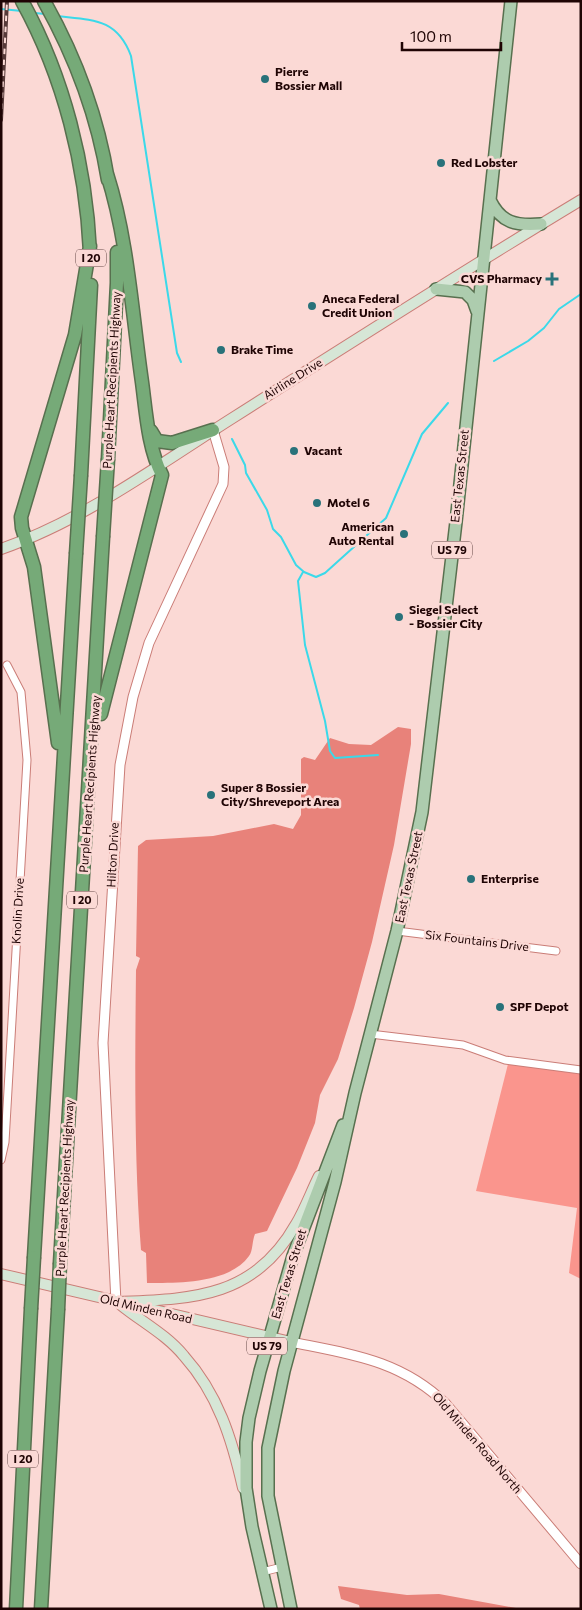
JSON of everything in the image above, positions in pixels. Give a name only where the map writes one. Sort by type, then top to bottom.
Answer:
[{"type":"highway","name":"Purple Heart Recipients Highway","points":[[16,1609],[34,1257],[90,314],[90,246],[85,191],[70,121],[44,48],[22,1]]},
{"type":"highway","name":"Purple Heart Recipients Highway","points":[[41,1609],[118,283],[115,229],[107,174],[92,113],[71,55],[44,1]]},
{"type":"highway","points":[[90,778],[104,697],[162,475],[157,466],[147,418],[120,228],[107,174]]},
{"type":"highway","points":[[59,834],[57,730],[34,567],[21,517],[75,335],[90,246]]},
{"type":"highway","points":[[147,418],[154,438],[161,443],[172,443],[213,430]]},
{"type":"main road","name":"East Texas Street","points":[[291,1609],[268,1496],[267,1466],[275,1406],[340,1165],[355,1093],[398,931],[412,865],[427,770],[511,1]]},
{"type":"main road","points":[[490,200],[497,212],[508,222],[521,225],[541,224]]},
{"type":"main road","name":"Airline Drive","points":[[1,549],[26,540],[72,518],[483,258],[581,200]]},
{"type":"main road","points":[[436,289],[465,292],[473,300],[477,314]]},
{"type":"main road","name":"East Texas Street","points":[[271,1609],[252,1526],[246,1488],[246,1442],[254,1395],[293,1256],[355,1093]]},
{"type":"main road","points":[[116,1302],[195,1297],[226,1288],[254,1272],[273,1256],[295,1226],[342,1129]]},
{"type":"main road","name":"Old Minden Road","points":[[1,1274],[291,1342]]},
{"type":"main road","points":[[116,1302],[184,1355],[213,1398],[225,1421],[234,1447],[252,1526]]},
{"type":"street","name":"Hilton Drive","points":[[116,1302],[103,1043],[118,784],[133,697],[149,643],[223,484],[224,467],[213,430]]},
{"type":"street","name":"Knolin Drive","points":[[1,1160],[5,1142],[27,760],[20,692],[7,665]]},
{"type":"street","name":"Six Fountains Drive","points":[[398,931],[556,951]]},
{"type":"street","points":[[370,1034],[462,1045],[506,1060],[581,1070]]},
{"type":"street","name":"Old Minden Road North","points":[[291,1342],[371,1359],[391,1366],[423,1384],[446,1404],[581,1564]]},
{"type":"street","points":[[262,1572],[282,1567]]},
{"type":"shaded area","points":[[398,727],[411,729],[411,744],[394,845],[372,942],[338,1059],[320,1095],[315,1123],[297,1168],[267,1231],[255,1234],[250,1254],[240,1265],[229,1272],[202,1280],[147,1283],[146,1253],[141,1250],[136,1145],[136,970],[140,958],[136,956],[138,846],[146,840],[213,836],[274,824],[293,829],[301,815],[301,759],[304,757],[315,760],[330,738],[349,744],[371,745]]},
{"type":"shaded area","points":[[508,1064],[581,1074],[581,1279],[569,1273],[577,1208],[476,1191]]},
{"type":"shaded area","points":[[338,1586],[407,1595],[439,1594],[521,1609],[360,1609],[359,1605],[341,1599]]},
{"type":"waterway","points":[[1,9],[22,11]]},
{"type":"waterway","points":[[35,13],[45,14]]},
{"type":"waterway","points":[[57,16],[102,23],[118,34],[131,56],[177,353],[181,362]]},
{"type":"waterway","points":[[494,361],[528,341],[544,328],[559,309],[581,294]]},
{"type":"waterway","points":[[232,439],[245,465],[246,473],[267,510],[273,529],[281,537],[296,565],[304,572],[316,577],[325,573],[386,518],[422,434],[448,403]]},
{"type":"waterway","points":[[303,572],[298,581],[305,645],[325,721],[330,751],[335,758],[378,755]]},
{"type":"railway","points":[[1,120],[7,1]]},
{"type":"place","name":"Pierre Bossier Mall","points":[[265,79]]},
{"type":"place","name":"Red Lobster","points":[[441,163]]},
{"type":"place","name":"CVS Pharmacy","points":[[552,279]]},
{"type":"place","name":"Aneca Federal Credit Union","points":[[312,306]]},
{"type":"place","name":"Brake Time","points":[[221,350]]},
{"type":"place","name":"Vacant","points":[[294,451]]},
{"type":"place","name":"Motel 6","points":[[317,503]]},
{"type":"place","name":"American Auto Rental","points":[[404,534]]},
{"type":"place","name":"Siegel Select - Bossier City","points":[[399,617]]},
{"type":"place","name":"Super 8 Bossier City/Shreveport Area","points":[[211,795]]},
{"type":"place","name":"Enterprise","points":[[471,879]]},
{"type":"place","name":"SPF Depot","points":[[500,1007]]}]
